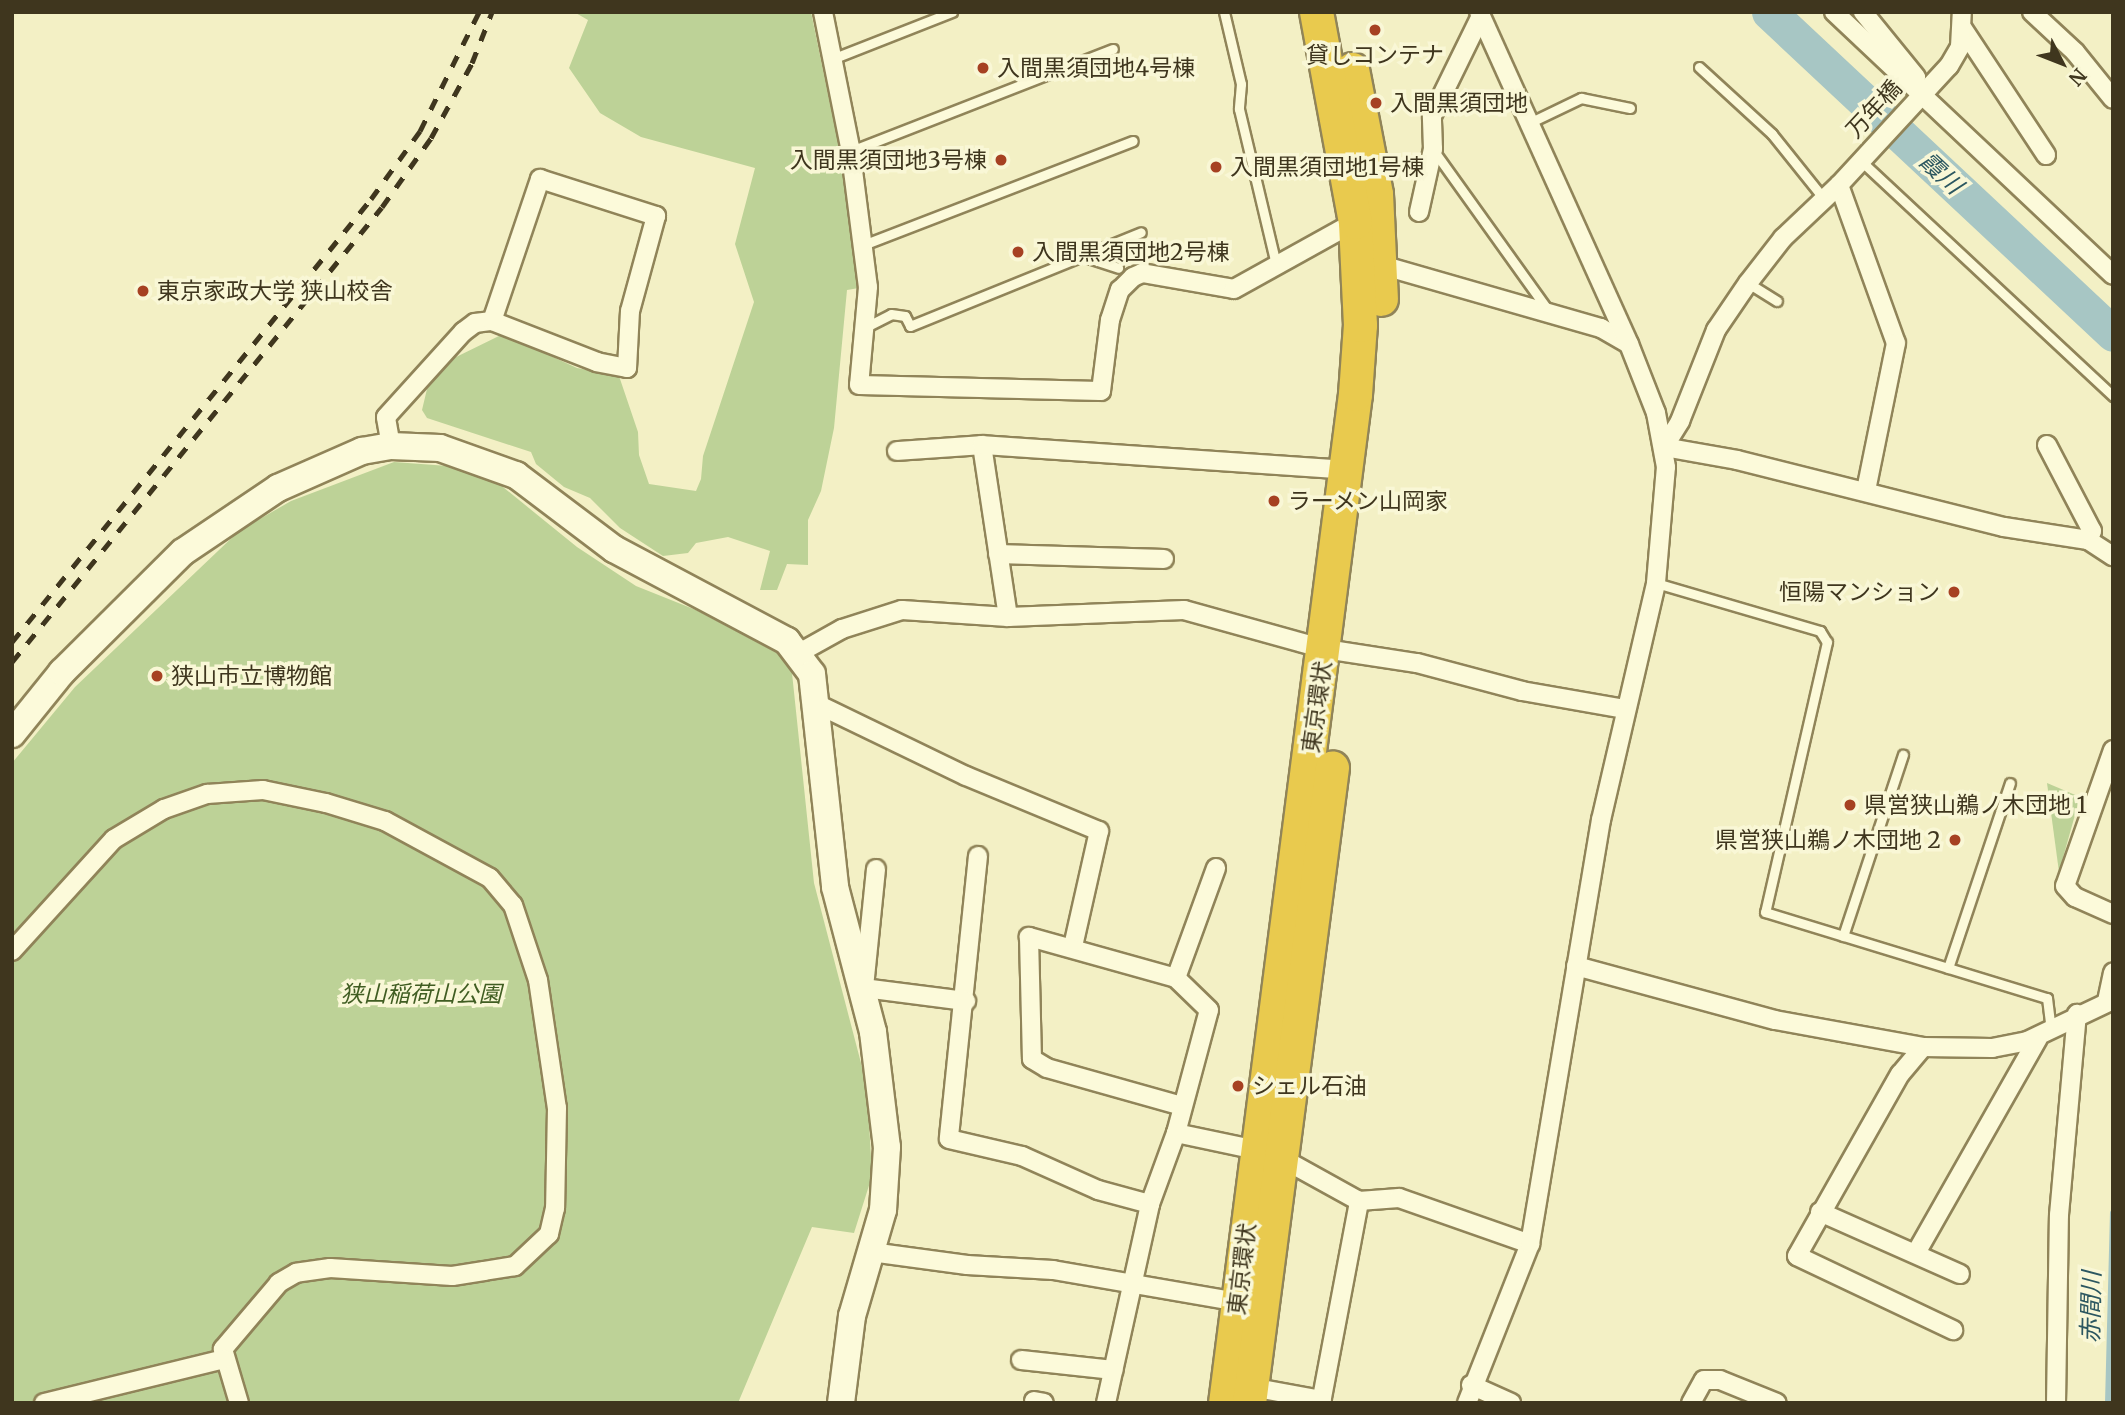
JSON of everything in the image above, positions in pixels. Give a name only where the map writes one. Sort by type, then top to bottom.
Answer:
[{"type":"highway","name":"東京環状","points":[[1316,12],[1355,222],[1360,326],[1335,651]]},
{"type":"highway","name":"東京環状","points":[[1241,1397],[1335,651],[1376,421],[1381,265],[1376,194],[1340,12]]},
{"type":"highway","name":"東京環状","points":[[1241,1397],[1238,1302],[1270,1154]]},
{"type":"street","points":[[823,12],[850,151],[868,287],[859,385],[1101,391],[1110,320],[1120,290],[1133,276],[1142,273],[1234,289],[1355,222]]},
{"type":"street","points":[[1834,12],[1924,93],[2111,271]]},
{"type":"street","points":[[1863,12],[1903,57],[1924,93]]},
{"type":"street","points":[[2032,12],[2075,52],[2113,99]]},
{"type":"street","points":[[1467,1403],[1471,1385],[1505,1314],[1530,1244],[1576,966],[1625,709],[1656,583],[1665,497],[1664,447],[1656,413],[1629,344],[1480,14]]},
{"type":"street","points":[[1419,212],[1433,149],[1436,103],[1480,14]]},
{"type":"street","points":[[1962,21],[2046,155]]},
{"type":"street","name":"万年橋","points":[[1664,447],[1680,421],[1716,330],[1748,283],[1783,238],[1839,185],[1949,66],[1960,47],[1962,21]]},
{"type":"street","points":[[391,446],[386,417],[463,332],[475,323],[492,321],[597,362],[627,368],[630,311],[656,216],[540,179],[492,321]]},
{"type":"street","points":[[1839,185],[1896,343],[1867,491]]},
{"type":"street","points":[[1381,265],[1601,328],[1629,344]]},
{"type":"street","points":[[982,445],[1008,617]]},
{"type":"street","points":[[897,451],[982,445],[1349,470]]},
{"type":"street","points":[[2047,445],[2092,531],[2088,540]]},
{"type":"street","points":[[12,734],[62,671],[183,552],[278,488],[362,451],[391,446],[440,447],[516,475],[614,549],[770,629],[799,653],[812,674],[817,704],[820,774],[835,887],[864,988],[887,1147],[883,1210],[852,1316],[841,1403]]},
{"type":"street","points":[[1664,447],[1867,491],[2004,527],[2088,540],[2113,556]]},
{"type":"street","points":[[998,554],[1164,559]]},
{"type":"street","points":[[799,653],[842,629],[902,610],[1008,617],[1184,610],[1335,651],[1417,663],[1522,691],[1625,709]]},
{"type":"street","points":[[817,704],[967,776],[1100,831],[1073,946]]},
{"type":"street","points":[[2113,750],[2065,886],[2075,897],[2113,914]]},
{"type":"street","points":[[12,951],[114,839],[164,809],[207,794],[263,790],[326,803],[385,821],[490,878],[513,905],[538,980],[557,1108],[555,1208],[549,1234],[515,1266],[452,1276],[330,1268],[296,1273],[279,1283],[244,1321],[223,1349],[239,1403]]},
{"type":"street","points":[[978,856],[966,1001],[949,1139],[1022,1156],[1098,1191],[1150,1204]]},
{"type":"street","points":[[864,988],[876,869]]},
{"type":"street","points":[[1176,978],[1216,869]]},
{"type":"street","points":[[1106,1403],[1150,1204],[1177,1133],[1209,1010],[1176,978],[1073,946],[1029,937],[1032,1059],[1047,1068],[1182,1107]]},
{"type":"street","points":[[1576,966],[1775,1020],[1923,1047],[1992,1048],[2045,1034],[2077,1014],[2110,1000],[2113,973]]},
{"type":"street","points":[[864,988],[966,1001]]},
{"type":"street","points":[[2056,1403],[2059,1214],[2077,1014]]},
{"type":"street","points":[[1916,1253],[2045,1034]]},
{"type":"street","points":[[1923,1047],[1900,1074],[1797,1256],[1953,1330]]},
{"type":"street","points":[[1177,1133],[1270,1154],[1359,1201],[1399,1198],[1530,1244]]},
{"type":"street","points":[[1241,1397],[1322,1401],[1359,1201]]},
{"type":"street","points":[[1820,1212],[1960,1274]]},
{"type":"street","points":[[871,1252],[1133,1281],[1238,1302]]},
{"type":"street","points":[[44,1403],[224,1359]]},
{"type":"street","points":[[1021,1360],[1113,1370]]},
{"type":"street","points":[[1691,1403],[1704,1380],[1720,1380],[1777,1403]]},
{"type":"street","points":[[1471,1385],[1511,1403]]},
{"type":"lane","points":[[832,58],[952,12]]},
{"type":"lane","points":[[1224,12],[1241,84],[1239,109],[1276,264]]},
{"type":"lane","points":[[850,151],[1113,49]]},
{"type":"lane","points":[[1699,67],[1772,134],[1824,199]]},
{"type":"lane","points":[[1530,123],[1581,98],[1630,108]]},
{"type":"lane","points":[[863,245],[1133,141]]},
{"type":"lane","points":[[1433,149],[1550,313]]},
{"type":"lane","points":[[1860,160],[2113,396]]},
{"type":"lane","points":[[864,328],[891,314],[905,316],[910,326],[1141,232]]},
{"type":"lane","points":[[1082,256],[1118,268]]},
{"type":"lane","points":[[1748,283],[1777,301]]},
{"type":"lane","points":[[1656,583],[1820,631],[1827,642],[1765,912],[2047,998],[2045,1034]]},
{"type":"lane","points":[[1843,936],[1903,755]]},
{"type":"lane","points":[[1948,968],[2010,783]]},
{"type":"green space","points":[[574,12],[811,12],[839,147],[859,288],[847,290],[834,428],[821,491],[808,520],[808,565],[787,564],[777,590],[760,590],[770,551],[728,537],[696,543],[688,553],[663,556],[620,528],[590,498],[564,487],[536,464],[531,452],[427,418],[422,410],[427,389],[450,360],[503,334],[577,368],[619,376],[638,432],[639,455],[649,484],[696,491],[701,479],[703,456],[754,302],[735,244],[755,168],[641,137],[600,113],[569,68],[588,20]]},
{"type":"green space","name":"狭山稲荷山公園","points":[[394,462],[448,466],[498,483],[577,547],[636,586],[696,610],[779,654],[792,673],[814,883],[867,1086],[872,1176],[854,1233],[812,1227],[738,1403],[12,1403],[12,763],[75,687],[239,531],[291,501]]},
{"type":"green space","points":[[2047,783],[2080,797],[2059,872]]},
{"type":"waterway","name":"霞川","points":[[1769,12],[2113,334]]},
{"type":"waterway","name":"赤間川","points":[[2108,1403],[2113,1213]]},
{"type":"railway","points":[[12,642],[371,199],[420,131],[479,12]]},
{"type":"railway","points":[[12,662],[382,207],[431,138],[472,63],[492,12]]},
{"type":"place","name":"貸しコンテナ","points":[[1375,30]]},
{"type":"place","name":"入間黒須団地4号棟","points":[[983,68]]},
{"type":"place","name":"入間黒須団地","points":[[1376,103]]},
{"type":"place","name":"入間黒須団地3号棟","points":[[1001,160]]},
{"type":"place","name":"入間黒須団地1号棟","points":[[1216,167]]},
{"type":"place","name":"入間黒須団地2号棟","points":[[1018,252]]},
{"type":"place","name":"東京家政大学 狭山校舎","points":[[143,291]]},
{"type":"place","name":"ラーメン山岡家","points":[[1274,501]]},
{"type":"place","name":"恒陽マンション","points":[[1954,592]]},
{"type":"place","name":"狭山市立博物館","points":[[157,676]]},
{"type":"place","name":"県営狭山鵜ノ木団地 1","points":[[1850,805]]},
{"type":"place","name":"県営狭山鵜ノ木団地 2","points":[[1955,840]]},
{"type":"place","name":"シェル石油","points":[[1238,1086]]}]
